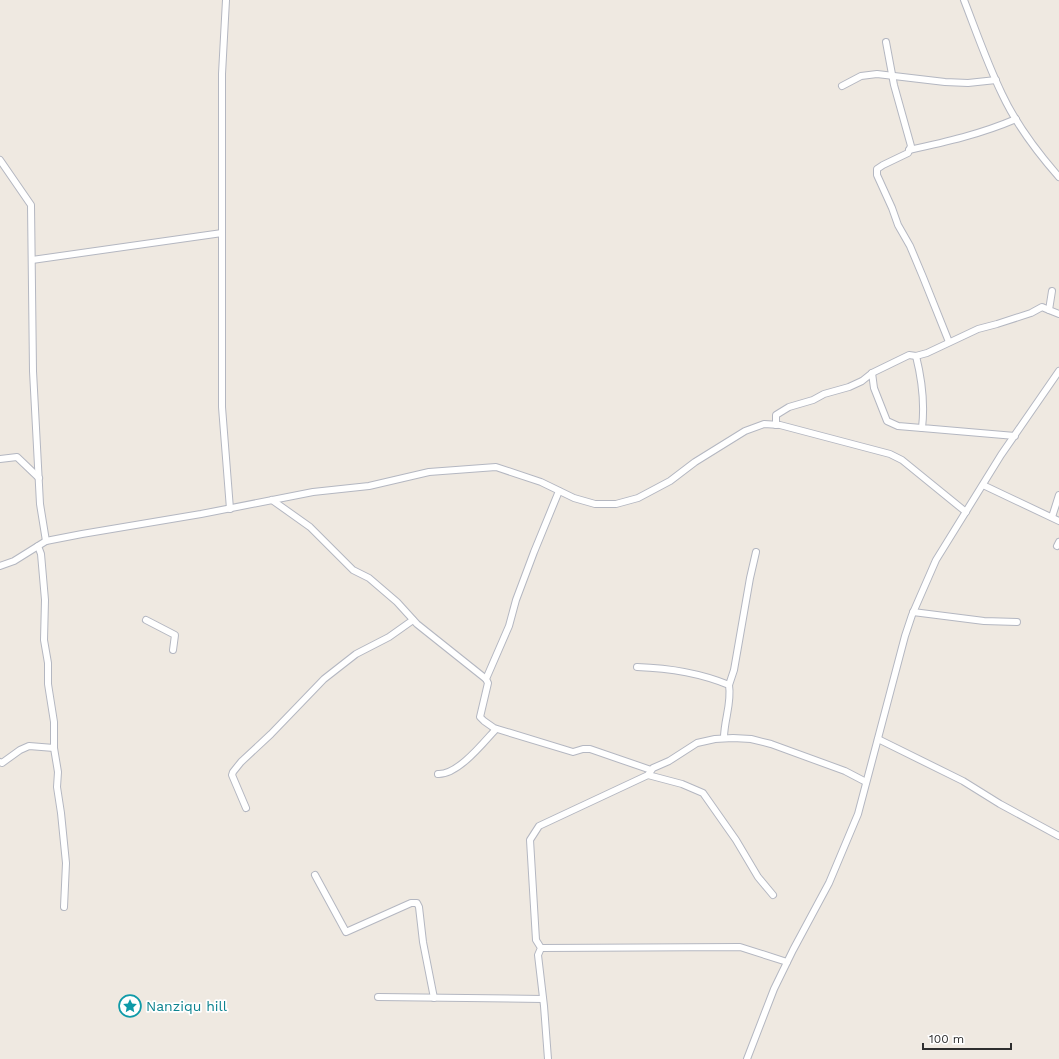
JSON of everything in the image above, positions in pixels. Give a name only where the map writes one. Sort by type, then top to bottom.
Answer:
[{"type":"street","points":[[226,0],[222,72],[222,407],[230,509]]},
{"type":"street","points":[[964,0],[1002,94],[1016,119],[1046,162],[1059,177]]},
{"type":"street","points":[[886,42],[898,100],[911,146],[908,154],[883,165],[878,169],[877,175],[898,225],[910,246],[949,342]]},
{"type":"street","points":[[842,86],[862,76],[876,74],[945,82],[968,83],[996,80]]},
{"type":"street","points":[[909,150],[954,140],[993,129],[1016,119]]},
{"type":"street","points":[[0,160],[32,205],[33,371],[40,504],[46,541]]},
{"type":"street","points":[[32,260],[222,233]]},
{"type":"street","points":[[1049,310],[1052,291]]},
{"type":"street","points":[[776,425],[776,415],[789,407],[813,400],[824,394],[849,387],[909,354],[916,356],[927,353],[978,329],[1031,313],[1042,308],[1059,314]]},
{"type":"street","points":[[916,356],[922,384],[924,412],[922,428]]},
{"type":"street","points":[[747,1059],[774,990],[787,962],[829,883],[858,814],[905,636],[913,612],[936,560],[983,485],[1059,371]]},
{"type":"street","points":[[872,373],[874,388],[886,421],[898,426],[1015,436]]},
{"type":"street","points":[[0,566],[14,561],[46,541],[230,509],[313,492],[369,486],[429,472],[496,467],[541,482],[574,498],[595,504],[616,504],[638,498],[670,481],[695,462],[745,431],[764,424],[776,425],[826,437],[896,457],[902,460],[966,512]]},
{"type":"street","points":[[0,459],[17,458],[39,478]]},
{"type":"street","points":[[983,485],[1059,521]]},
{"type":"street","points":[[486,679],[509,626],[516,600],[534,552],[560,491]]},
{"type":"street","points":[[1052,518],[1059,495]]},
{"type":"street","points":[[272,500],[310,527],[353,570],[369,578],[397,602],[413,620],[486,679],[488,683],[480,717],[484,721],[496,729],[573,752],[583,749],[590,749],[703,793],[736,840],[758,877],[773,895]]},
{"type":"street","points":[[38,546],[41,554],[45,600],[44,640],[48,663],[48,684],[54,722],[54,748],[58,772],[56,787],[61,813],[66,863],[64,907]]},
{"type":"street","points":[[724,738],[724,726],[730,692],[729,685],[734,670],[756,552]]},
{"type":"street","points":[[913,612],[984,621],[1017,622]]},
{"type":"street","points":[[146,620],[175,635],[173,650]]},
{"type":"street","points":[[246,808],[232,775],[240,762],[271,734],[324,679],[356,654],[389,637],[413,620]]},
{"type":"street","points":[[637,667],[673,669],[720,681],[729,685]]},
{"type":"street","points":[[438,774],[444,775],[470,757],[496,729]]},
{"type":"street","points":[[541,948],[536,940],[530,840],[540,826],[650,773],[653,768],[678,756],[697,743],[724,738],[751,740],[771,744],[845,771],[866,782]]},
{"type":"street","points":[[878,739],[963,781],[1000,804],[1059,836]]},
{"type":"street","points":[[0,762],[2,763],[20,750],[29,746],[54,748]]},
{"type":"street","points":[[315,875],[346,932],[411,903],[417,903],[419,907],[434,998]]},
{"type":"street","points":[[541,948],[740,947],[787,962]]},
{"type":"street","points":[[541,948],[538,955],[544,999],[548,1059]]},
{"type":"street","points":[[378,997],[544,999]]},
{"type":"place","name":"Nanziqu hill","points":[[130,1006]]}]
